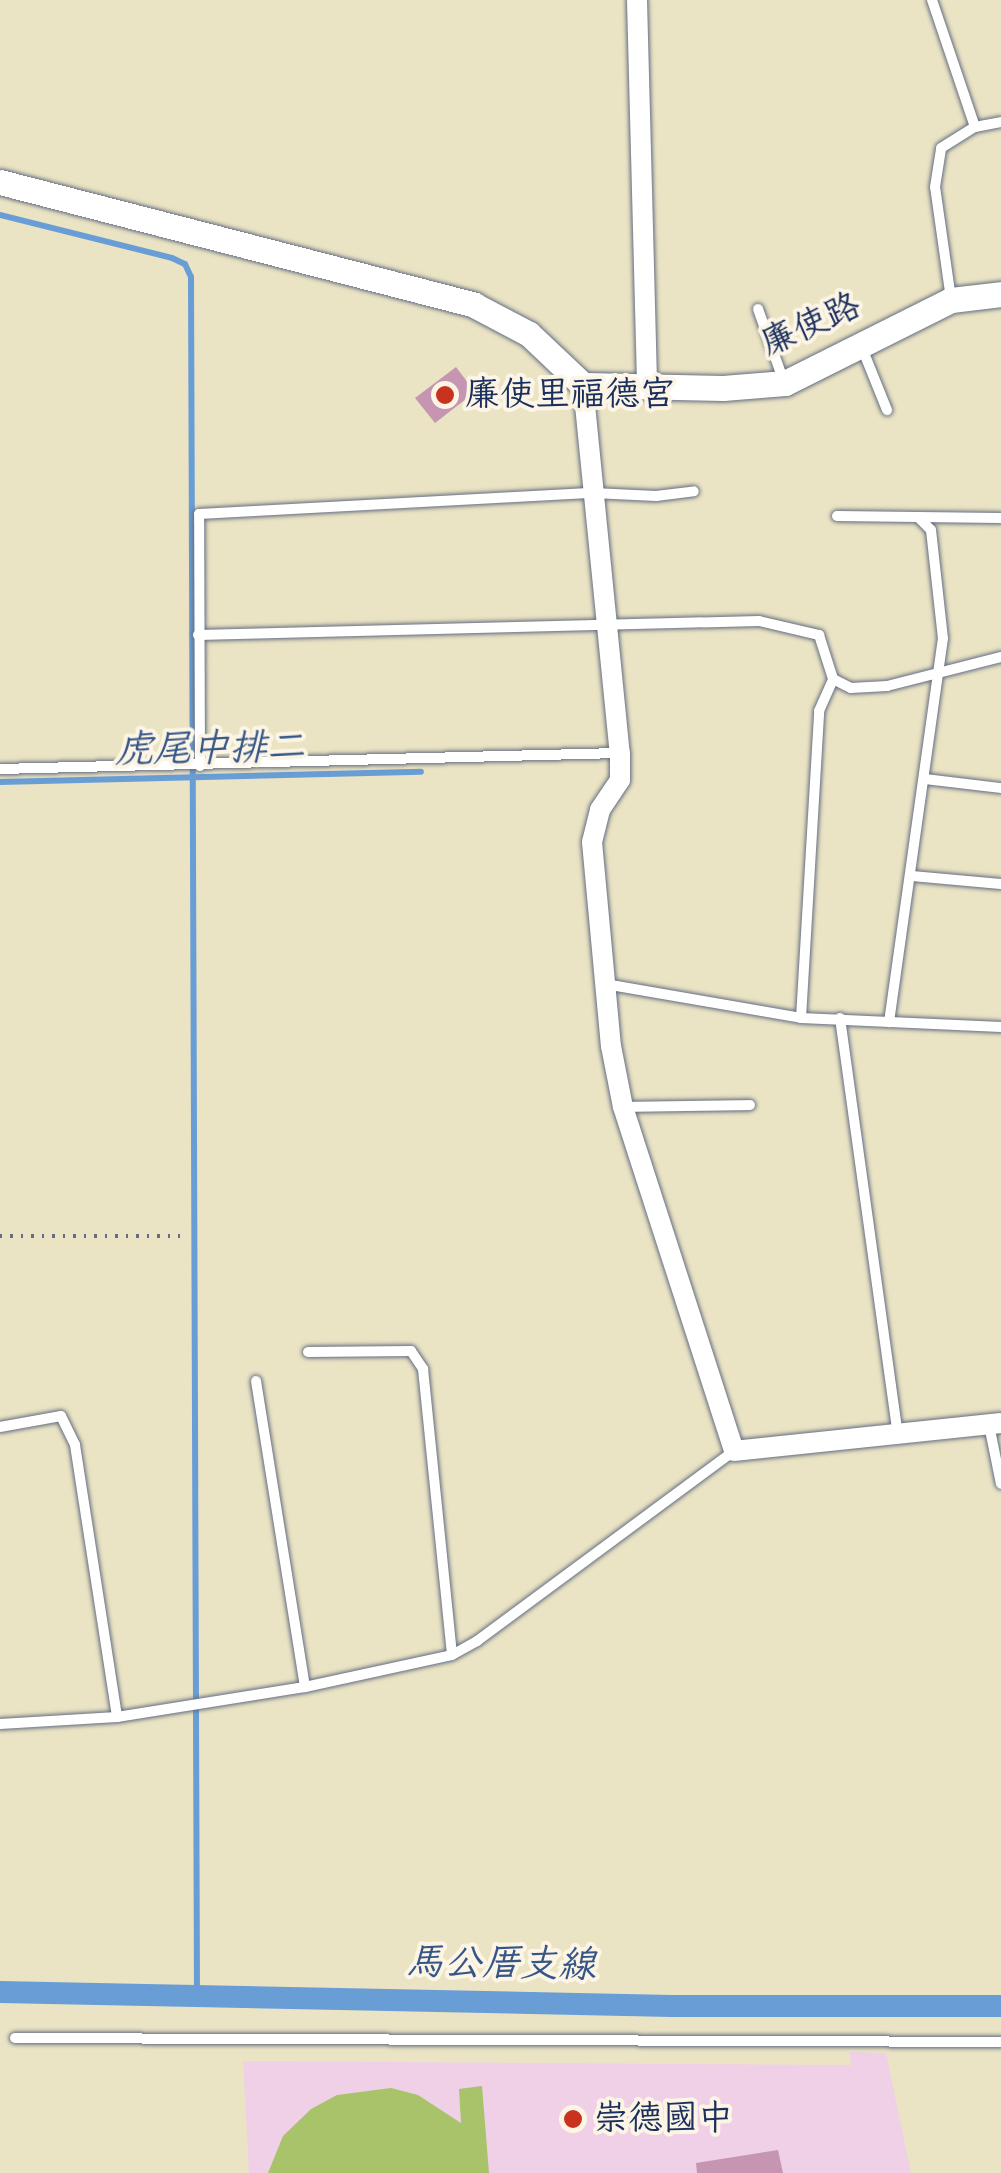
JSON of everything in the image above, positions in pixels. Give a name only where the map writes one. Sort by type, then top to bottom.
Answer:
[{"type":"street","points":[[637,0],[647,388]]},
{"type":"street","points":[[0,182],[474,305],[529,334],[583,385],[620,753],[620,780],[600,810],[592,842],[604,984],[622,1107],[734,1450],[897,1430],[995,1424]]},
{"type":"street","name":"廉使路","points":[[583,385],[647,388],[784,382],[951,300],[1001,294]]},
{"type":"lane","points":[[932,0],[976,127]]},
{"type":"lane","points":[[951,300],[935,187],[941,148],[976,127],[1001,122]]},
{"type":"lane","points":[[758,309],[784,382]]},
{"type":"lane","points":[[859,342],[887,410]]},
{"type":"lane","points":[[200,766],[200,514],[593,494],[656,496],[694,490]]},
{"type":"lane","points":[[837,516],[1001,518]]},
{"type":"lane","points":[[888,1022],[944,638],[931,530],[918,517]]},
{"type":"lane","points":[[198,635],[759,621],[819,635],[833,679],[820,711],[801,1018]]},
{"type":"lane","points":[[833,679],[851,688],[886,686],[1001,657]]},
{"type":"lane","points":[[0,770],[620,753]]},
{"type":"lane","points":[[926,779],[1001,788]]},
{"type":"lane","points":[[912,876],[1001,884]]},
{"type":"lane","points":[[604,984],[801,1018],[1001,1027]]},
{"type":"lane","points":[[840,1018],[897,1430]]},
{"type":"lane","points":[[622,1107],[750,1105]]},
{"type":"lane","points":[[308,1352],[411,1350],[423,1369],[452,1655]]},
{"type":"lane","points":[[256,1380],[305,1687]]},
{"type":"lane","points":[[0,1428],[61,1416],[75,1445],[117,1717]]},
{"type":"lane","points":[[995,1424],[1001,1484]]},
{"type":"lane","points":[[0,1724],[117,1717],[305,1687],[452,1655],[478,1642],[734,1450]]},
{"type":"lane","points":[[15,2038],[1001,2042]]},
{"type":"path","points":[[0,1236],[180,1236]]},
{"type":"shaded area","name":"崇德國中","points":[[849,2052],[886,2053],[911,2173],[249,2173],[243,2061],[851,2065]]},
{"type":"green space","points":[[482,2086],[489,2173],[268,2173],[283,2136],[311,2109],[337,2095],[391,2088],[418,2095],[461,2123],[459,2089]]},
{"type":"building","name":"廉使里福德宮","points":[[456,367],[475,392],[435,423],[415,398]]},
{"type":"building","points":[[778,2150],[783,2173],[697,2173],[696,2163]]},
{"type":"waterway","points":[[0,215],[172,258],[185,264],[191,277],[197,1996]]},
{"type":"waterway","name":"虎尾中排二","points":[[0,782],[421,772]]},
{"type":"waterway","name":"馬公厝支線","points":[[0,1992],[672,2006],[1001,2006]]},
{"type":"place","name":"廉使里福德宮","points":[[445,395]]},
{"type":"place","name":"崇德國中","points":[[573,2119]]}]
